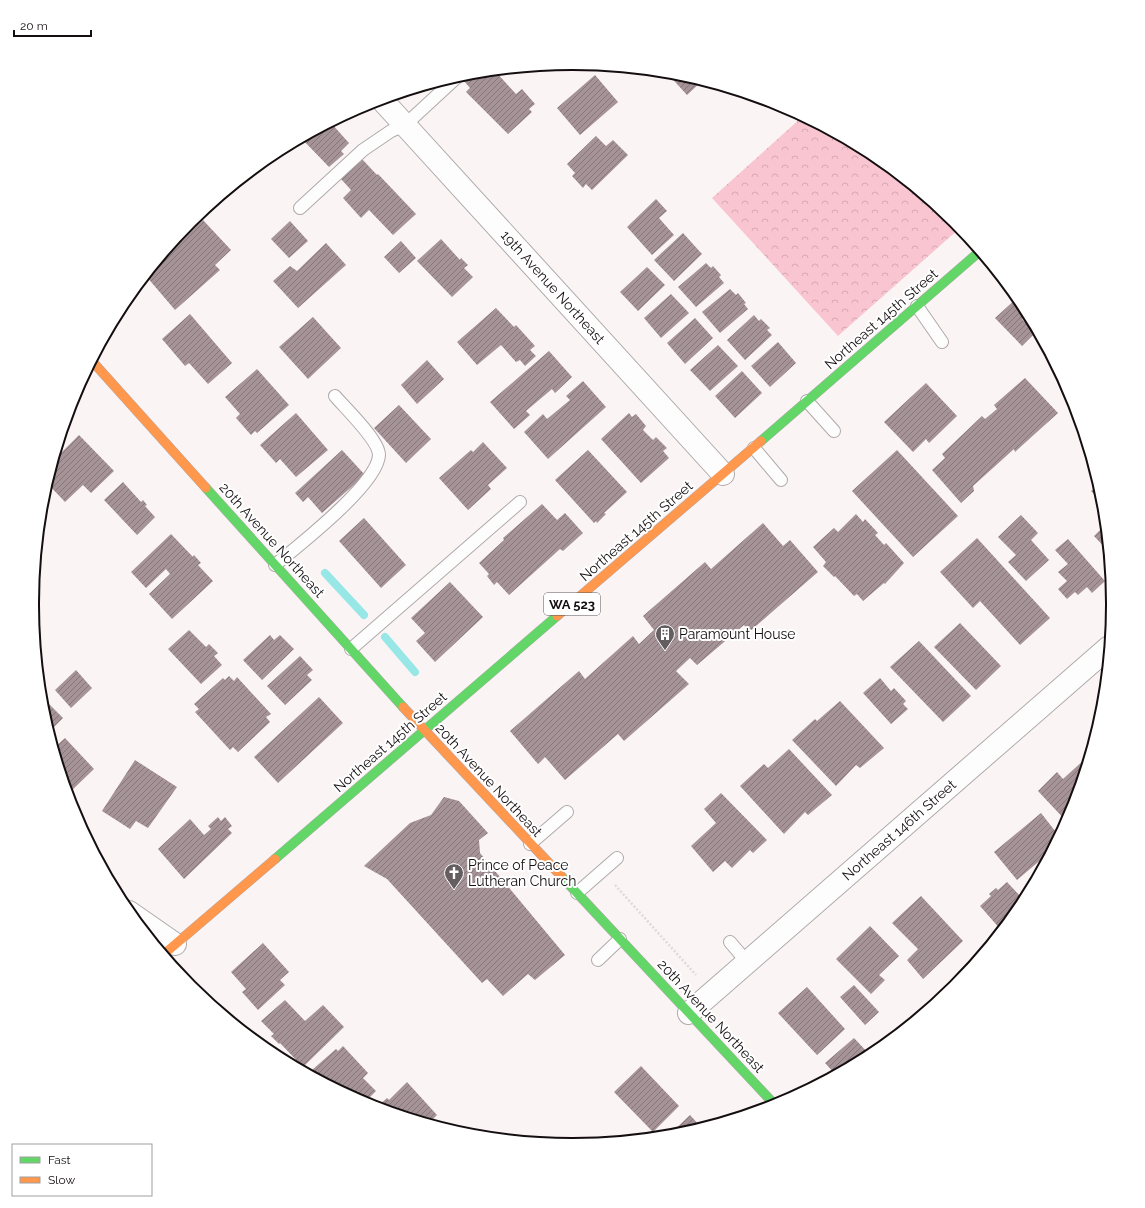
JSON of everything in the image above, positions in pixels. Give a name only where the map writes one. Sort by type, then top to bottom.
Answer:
[{"type":"main road","name":"Northeast 145th Street","points":[[169,949],[724,474],[976,255]]},
{"type":"main road","name":"20th Avenue Northeast","points":[[96,365],[425,731],[771,1099]]},
{"type":"street","name":"19th Avenue Northeast","points":[[386,104],[724,474]]},
{"type":"street","name":"Northeast 146th Street","points":[[689,1013],[1104,652]]},
{"type":"street","points":[[154,935],[169,949]]},
{"type":"lane","points":[[300,208],[363,150],[390,131],[405,125],[449,86]]},
{"type":"lane","points":[[917,306],[942,342]]},
{"type":"lane","points":[[275,565],[353,496],[372,472],[379,455],[375,443],[335,396]]},
{"type":"lane","points":[[807,401],[834,431]]},
{"type":"lane","points":[[754,448],[781,480]]},
{"type":"lane","points":[[351,649],[520,502]]},
{"type":"lane","points":[[530,844],[567,812]]},
{"type":"lane","points":[[577,893],[617,858]]},
{"type":"lane","points":[[598,960],[620,939]]},
{"type":"lane","points":[[730,942],[747,962]]},
{"type":"path","points":[[611,880],[697,976]]},
{"type":"green space","points":[[798,121],[839,142],[869,160],[924,203],[955,232],[838,336],[712,198]]},
{"type":"building","points":[[595,75],[618,102],[580,135],[557,108]]},
{"type":"building","points":[[499,76],[516,94],[522,89],[535,104],[529,109],[532,112],[508,134],[466,92],[470,88],[465,82]]},
{"type":"building","points":[[674,80],[697,86],[687,95]]},
{"type":"building","points":[[335,127],[349,143],[341,151],[344,154],[329,167],[305,142]]},
{"type":"building","points":[[596,136],[606,146],[613,140],[628,155],[592,190],[586,184],[583,188],[572,176],[575,173],[567,164]]},
{"type":"building","points":[[362,159],[416,214],[393,235],[369,210],[361,218],[343,198],[351,190],[341,179]]},
{"type":"building","points":[[656,199],[667,211],[659,218],[674,235],[652,255],[627,227]]},
{"type":"building","points":[[203,220],[231,250],[215,265],[220,270],[175,310],[149,279],[171,252]]},
{"type":"building","points":[[290,221],[308,241],[289,258],[271,239]]},
{"type":"building","points":[[683,233],[702,254],[674,281],[654,260]]},
{"type":"building","points":[[441,239],[460,260],[461,258],[468,265],[464,268],[473,277],[452,297],[417,261]]},
{"type":"building","points":[[401,241],[416,258],[399,273],[384,257]]},
{"type":"building","points":[[326,243],[346,265],[298,308],[273,281],[290,266],[297,271]]},
{"type":"building","points":[[706,263],[711,268],[713,266],[721,275],[719,277],[724,283],[696,307],[678,287]]},
{"type":"building","points":[[647,267],[665,285],[638,311],[620,292]]},
{"type":"building","points":[[730,289],[736,295],[738,293],[746,303],[744,304],[748,309],[720,333],[702,312]]},
{"type":"building","points":[[671,294],[689,313],[661,338],[644,318]]},
{"type":"building","points":[[1012,302],[1033,335],[1022,346],[995,318]]},
{"type":"building","points":[[496,308],[514,327],[516,325],[535,346],[530,350],[536,356],[525,366],[520,360],[516,362],[501,345],[477,365],[457,342]]},
{"type":"building","points":[[190,314],[232,363],[208,384],[189,363],[185,366],[162,339]]},
{"type":"building","points":[[754,315],[759,321],[761,319],[770,328],[767,330],[772,335],[745,360],[727,340]]},
{"type":"building","points":[[313,317],[341,348],[308,379],[279,347]]},
{"type":"building","points":[[695,318],[713,338],[685,364],[667,343]]},
{"type":"building","points":[[778,342],[796,363],[770,387],[751,366]]},
{"type":"building","points":[[718,345],[738,366],[710,391],[690,370]]},
{"type":"building","points":[[549,351],[572,377],[555,393],[552,389],[526,411],[530,415],[514,429],[490,402]]},
{"type":"building","points":[[427,360],[444,379],[417,404],[401,385]]},
{"type":"building","points":[[257,369],[289,405],[257,433],[255,431],[251,435],[236,418],[240,414],[225,397]]},
{"type":"building","points":[[742,371],[762,393],[735,418],[715,396]]},
{"type":"building","points":[[1025,378],[1058,413],[1015,452],[1014,449],[973,486],[974,491],[961,503],[932,470],[945,458],[942,454],[982,416],[985,419],[997,409],[994,405]]},
{"type":"building","points":[[583,381],[606,407],[548,459],[524,432],[543,414],[547,419],[570,400],[566,396]]},
{"type":"building","points":[[926,383],[957,416],[929,443],[926,439],[913,452],[884,422]]},
{"type":"building","points":[[399,405],[431,439],[406,463],[374,428]]},
{"type":"building","points":[[296,413],[328,450],[296,477],[280,459],[276,463],[260,445]]},
{"type":"building","points":[[629,413],[632,417],[636,414],[646,426],[643,430],[653,440],[656,437],[667,448],[663,451],[669,458],[641,483],[601,439]]},
{"type":"building","points":[[79,435],[114,471],[91,493],[83,485],[65,502],[52,488],[61,453]]},
{"type":"building","points":[[483,442],[507,468],[488,485],[491,489],[468,510],[439,478],[471,450],[473,452]]},
{"type":"building","points":[[342,450],[365,475],[322,513],[308,497],[303,502],[295,493]]},
{"type":"building","points":[[588,450],[627,492],[604,513],[606,514],[597,523],[596,521],[594,523],[555,480]]},
{"type":"building","points":[[897,450],[958,516],[913,557],[852,491]]},
{"type":"building","points":[[123,482],[141,502],[143,500],[147,505],[145,506],[155,517],[137,535],[104,500]]},
{"type":"building","points":[[542,504],[557,520],[565,513],[583,533],[563,551],[560,549],[509,595],[497,582],[494,585],[487,576],[489,574],[479,563],[504,540],[503,538]]},
{"type":"building","points":[[856,514],[863,522],[865,519],[878,533],[875,535],[884,545],[886,543],[904,563],[885,584],[884,583],[863,601],[857,594],[854,596],[823,566],[826,562],[813,547],[834,528],[838,532]]},
{"type":"building","points":[[1021,515],[1038,533],[1031,540],[1049,560],[1026,581],[1008,562],[1016,555],[998,537]]},
{"type":"building","points":[[364,518],[406,565],[381,588],[339,541]]},
{"type":"building","name":"Paramount House","points":[[763,523],[783,546],[790,540],[818,572],[749,632],[744,625],[697,665],[690,658],[676,671],[689,684],[624,741],[618,734],[565,780],[545,757],[538,764],[510,731],[579,671],[585,679],[633,636],[639,644],[654,630],[643,616],[705,562],[711,569]]},
{"type":"building","points":[[1100,530],[1102,545],[1094,536]]},
{"type":"building","points":[[171,534],[193,557],[194,555],[201,563],[198,565],[213,581],[172,619],[149,594],[170,574],[166,569],[146,588],[131,572]]},
{"type":"building","points":[[977,538],[1050,618],[1020,645],[980,601],[973,608],[940,572]]},
{"type":"building","points":[[1068,539],[1105,581],[1092,593],[1087,587],[1078,595],[1075,592],[1067,599],[1058,589],[1067,581],[1058,572],[1068,564],[1055,550]]},
{"type":"building","points":[[450,582],[483,617],[435,662],[416,641],[425,633],[411,618]]},
{"type":"building","points":[[960,623],[1001,666],[976,690],[934,647]]},
{"type":"building","points":[[189,630],[206,647],[209,644],[218,653],[214,656],[222,665],[201,684],[168,649]]},
{"type":"building","points":[[270,635],[274,640],[280,635],[294,649],[262,680],[243,660]]},
{"type":"building","points":[[919,641],[971,696],[943,722],[890,667]]},
{"type":"building","points":[[300,656],[313,670],[307,675],[312,680],[285,705],[267,686]]},
{"type":"building","points":[[76,670],[92,688],[71,708],[55,690]]},
{"type":"building","points":[[229,676],[234,681],[237,677],[271,714],[266,717],[270,722],[238,752],[233,747],[230,750],[195,712],[199,709],[194,704],[223,678],[225,680]]},
{"type":"building","points":[[880,678],[891,691],[894,688],[906,701],[903,704],[908,709],[891,724],[863,693]]},
{"type":"building","points":[[319,697],[343,723],[278,783],[254,757]]},
{"type":"building","points":[[840,701],[884,748],[860,768],[856,765],[836,786],[792,740],[815,719],[817,721]]},
{"type":"building","points":[[48,703],[63,718],[54,727]]},
{"type":"building","points":[[65,738],[94,769],[73,789],[67,775],[58,744]]},
{"type":"building","points":[[789,749],[832,795],[808,815],[805,812],[784,834],[740,786],[764,764],[768,768]]},
{"type":"building","points":[[135,760],[177,787],[148,828],[136,821],[130,829],[102,811]]},
{"type":"building","points":[[1082,762],[1061,816],[1038,791],[1057,772],[1063,779]]},
{"type":"building","points":[[721,793],[767,840],[753,853],[750,850],[732,868],[725,861],[713,872],[691,846],[716,823],[704,809]]},
{"type":"building","name":"Prince of Peace Lutheran Church","points":[[444,797],[459,801],[488,833],[479,840],[480,853],[565,955],[535,980],[528,974],[503,996],[487,979],[482,983],[387,879],[364,866],[410,823],[431,815]]},
{"type":"building","points":[[1041,813],[1055,831],[1041,860],[1017,880],[994,852]]},
{"type":"building","points":[[218,817],[221,821],[225,817],[232,826],[228,829],[232,833],[184,879],[158,849],[190,819],[204,835],[211,829],[208,826]]},
{"type":"building","points":[[1007,882],[1019,895],[998,926],[980,906],[991,896],[989,894],[996,888],[998,890]]},
{"type":"building","points":[[921,896],[963,941],[923,979],[907,960],[918,949],[892,923]]},
{"type":"building","points":[[870,926],[899,956],[879,975],[885,980],[871,994],[836,959]]},
{"type":"building","points":[[263,943],[289,972],[280,980],[285,985],[258,1010],[242,992],[246,989],[231,972]]},
{"type":"building","points":[[854,985],[879,1012],[865,1025],[840,997]]},
{"type":"building","points":[[807,987],[845,1029],[817,1055],[778,1013]]},
{"type":"building","points":[[285,1000],[305,1021],[323,1005],[344,1027],[305,1065],[297,1060],[271,1036],[274,1034],[261,1021]]},
{"type":"building","points":[[854,1038],[865,1050],[831,1070],[825,1063]]},
{"type":"building","points":[[343,1046],[368,1073],[363,1078],[376,1091],[369,1098],[313,1069],[336,1049],[338,1051]]},
{"type":"building","points":[[641,1066],[679,1106],[652,1131],[614,1092]]},
{"type":"building","points":[[407,1082],[437,1115],[433,1119],[382,1102],[387,1098],[389,1100]]},
{"type":"building","points":[[690,1115],[697,1122],[678,1127]]},
{"type":"waterway","points":[[325,573],[364,615]]},
{"type":"waterway","points":[[385,637],[415,672]]},
{"type":"traffic: fast","points":[[761,441],[976,255]]},
{"type":"traffic: fast","points":[[206,488],[403,707]]},
{"type":"traffic: fast","points":[[275,859],[557,616]]},
{"type":"traffic: fast","points":[[562,877],[770,1100]]},
{"type":"traffic: slow","points":[[96,365],[206,488]]},
{"type":"traffic: slow","points":[[557,616],[761,441]]},
{"type":"traffic: slow","points":[[403,707],[562,877]]},
{"type":"traffic: slow","points":[[167,951],[275,859]]},
{"type":"place","name":"Paramount House","points":[[665,651]]},
{"type":"place","name":"Prince of Peace Lutheran Church","points":[[454,890]]}]
